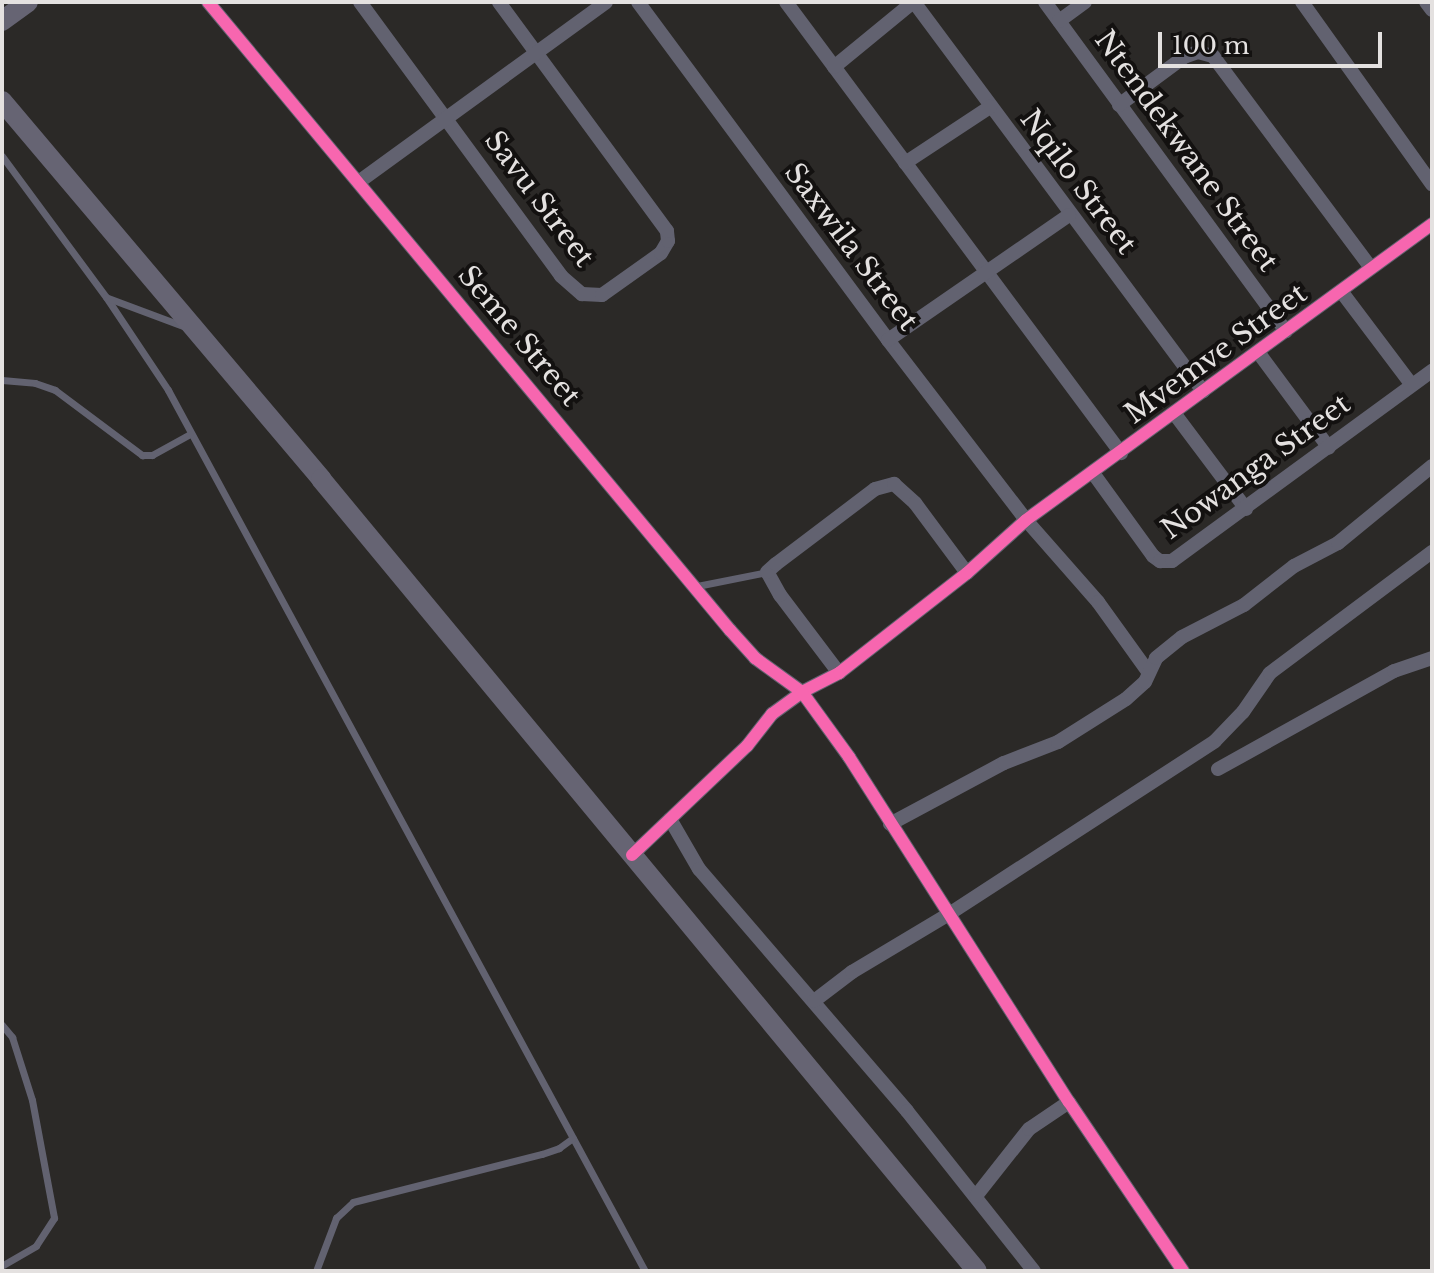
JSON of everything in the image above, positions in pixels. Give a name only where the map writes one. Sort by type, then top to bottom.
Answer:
[{"type":"main road","points":[[2,21],[28,2]]},
{"type":"main road","points":[[2,101],[977,1271]]},
{"type":"street","name":"Seme Street","points":[[208,2],[755,658],[802,692]]},
{"type":"street","name":"Savu Street","points":[[360,2],[572,289],[582,294],[602,295],[656,258],[666,248],[667,231],[499,2]]},
{"type":"street","points":[[360,181],[449,120],[606,2]]},
{"type":"street","name":"Saxwila Street","points":[[638,2],[888,340],[1026,520],[1098,602],[1149,673]]},
{"type":"street","points":[[786,2],[1121,453]]},
{"type":"street","points":[[834,67],[914,2]]},
{"type":"street","name":"Nqilo Street","points":[[914,2],[1069,215],[1203,391]]},
{"type":"street","name":"Ntendekwane Street","points":[[1045,2],[1286,331]]},
{"type":"street","points":[[1059,21],[1085,2]]},
{"type":"street","points":[[1302,2],[1432,184]]},
{"type":"street","points":[[1426,2],[1432,10]]},
{"type":"street","points":[[1119,105],[1184,57],[1198,52],[1213,56],[1371,268]]},
{"type":"street","points":[[905,163],[990,107]]},
{"type":"street","points":[[888,340],[1069,215]]},
{"type":"street","name":"Mvemve Street","points":[[1026,520],[1432,224]]},
{"type":"street","points":[[1341,291],[1411,384]]},
{"type":"street","points":[[1258,352],[1329,448]]},
{"type":"street","name":"Nowanga Street","points":[[1093,473],[1153,556],[1166,563],[1181,556],[1432,371]]},
{"type":"street","points":[[1174,413],[1246,509]]},
{"type":"street","points":[[890,824],[1004,763],[1058,742],[1126,699],[1149,673],[1156,658],[1182,637],[1244,605],[1294,566],[1338,543],[1432,466]]},
{"type":"street","points":[[839,673],[791,613],[767,572],[875,489],[894,484],[915,503],[967,573]]},
{"type":"street","points":[[632,855],[747,746],[772,714],[802,692],[839,673],[967,573],[1026,520]]},
{"type":"street","points":[[814,1001],[852,972],[949,914],[1215,741],[1243,712],[1270,673],[1432,552]]},
{"type":"street","points":[[1218,769],[1394,671],[1432,658]]},
{"type":"street","points":[[802,692],[1183,1271]]},
{"type":"street","points":[[670,819],[699,869],[814,1001],[976,1196],[1034,1271]]},
{"type":"street","points":[[976,1196],[1029,1129],[1069,1102]]},
{"type":"lane","points":[[2,156],[106,297],[168,390],[644,1271]]},
{"type":"lane","points":[[106,297],[195,330]]},
{"type":"lane","points":[[2,380],[35,383],[55,390],[142,455],[152,455],[190,434]]},
{"type":"lane","points":[[697,586],[767,572]]},
{"type":"lane","points":[[2,1025],[12,1037],[32,1100],[54,1218],[36,1246],[2,1266]]},
{"type":"lane","points":[[316,1271],[336,1218],[353,1202],[542,1154],[559,1148],[573,1138]]},
{"type":"cycle path","points":[[208,2],[730,630],[755,658],[802,692],[839,673],[967,573],[1026,520],[1432,224]]},
{"type":"cycle path","points":[[632,855],[747,746],[772,714],[802,692],[849,757],[1069,1102],[1183,1271]]}]
